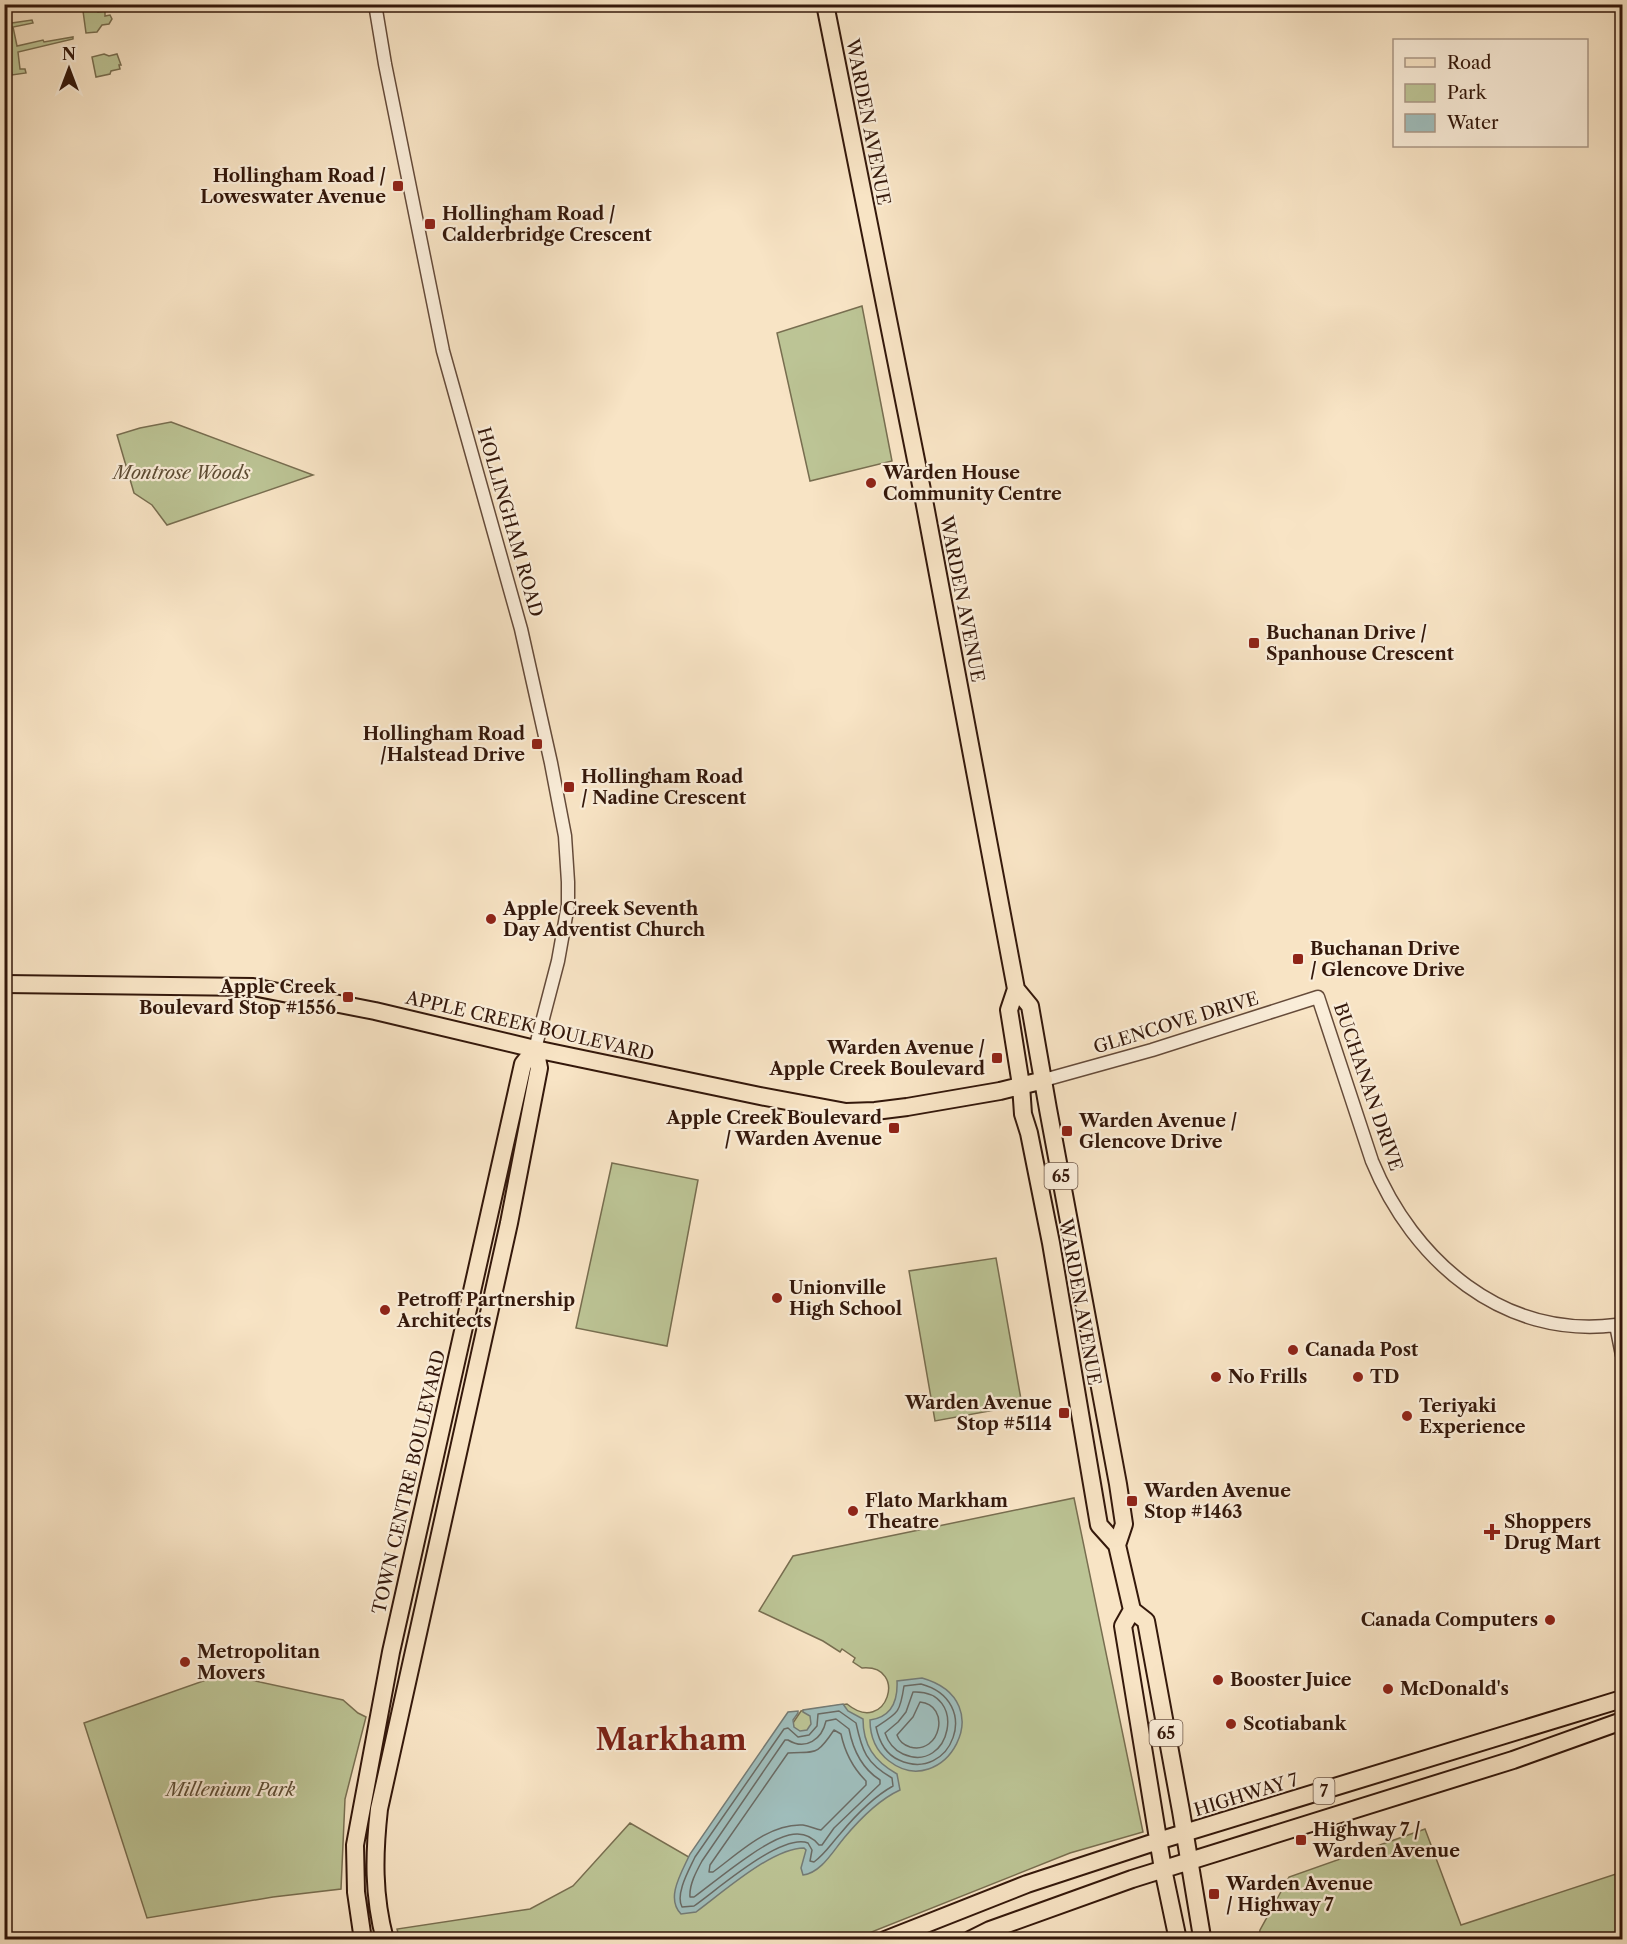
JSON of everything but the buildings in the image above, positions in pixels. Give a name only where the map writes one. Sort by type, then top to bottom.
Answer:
[{"type":"main road","name":"WARDEN AVENUE","points":[[825,4],[924,500],[1016,989],[1030,1006],[1118,1484],[1124,1524],[1117,1545]]},
{"type":"main road","name":"APPLE CREEK BOULEVARD","points":[[4,984],[252,987],[375,1011],[536,1049],[846,1112],[907,1107],[1044,1080]]},
{"type":"main road","name":"WARDEN AVENUE","points":[[1016,989],[1009,1010],[1021,1085],[1023,1114],[1029,1133],[1051,1243],[1099,1525],[1117,1545],[1132,1610],[1146,1621],[1190,1862],[1202,1937],[1200,1940]]},
{"type":"main road","name":"TOWN CENTRE BOULEVARD","points":[[363,1940],[356,1892],[356,1845],[374,1737],[523,1064],[536,1049]]},
{"type":"main road","points":[[385,1940],[377,1905],[375,1879],[379,1809],[509,1223],[539,1068],[536,1049]]},
{"type":"main road","name":"WARDEN AVENUE","points":[[1132,1610],[1123,1626],[1163,1869],[1178,1940]]},
{"type":"main road","name":"HIGHWAY 7","points":[[885,1940],[1027,1884],[1158,1840],[1185,1834],[1623,1700]]},
{"type":"main road","name":"7","points":[[970,1940],[1001,1926],[1163,1869],[1502,1764],[1623,1721]]},
{"type":"street","name":"HOLLINGHAM ROAD","points":[[375,4],[443,351],[521,629],[555,780],[565,836],[568,905],[558,961],[536,1049]]},
{"type":"street","name":"GLENCOVE DRIVE","points":[[1044,1080],[1163,1047],[1318,997]]},
{"type":"street","name":"BUCHANAN DRIVE","points":[[1318,997],[1372,1161],[1382,1185],[1415,1238],[1441,1266],[1472,1290],[1518,1314],[1538,1321],[1568,1326],[1591,1328],[1616,1325],[1623,1355]]},
{"type":"green space","points":[[98,9],[98,12],[105,11],[105,16],[110,15],[112,19],[109,24],[102,25],[97,32],[86,33],[83,11]]},
{"type":"green space","points":[[32,20],[33,23],[13,27],[17,46],[43,40],[44,42],[73,37],[73,39],[18,52],[20,69],[25,69],[26,73],[12,75],[9,62],[5,63],[5,24]]},
{"type":"green space","points":[[104,54],[109,56],[117,54],[120,69],[96,77],[92,57]]},
{"type":"green space","points":[[862,306],[892,461],[810,481],[777,333]]},
{"type":"green space","name":"Montrose Woods","points":[[171,422],[313,475],[167,525],[152,505],[134,493],[117,435]]},
{"type":"green space","points":[[612,1163],[698,1180],[667,1346],[576,1328]]},
{"type":"green space","points":[[996,1258],[1022,1405],[935,1421],[909,1271]]},
{"type":"green space","points":[[1074,1498],[1143,1832],[1070,1853],[854,1939],[400,1940],[397,1929],[530,1909],[573,1886],[630,1823],[699,1863],[801,1711],[847,1704],[861,1712],[873,1712],[882,1706],[887,1697],[888,1686],[885,1677],[876,1670],[862,1668],[853,1662],[855,1658],[842,1649],[840,1652],[823,1641],[759,1611],[793,1556]]},
{"type":"green space","name":"Millenium Park","points":[[223,1674],[343,1700],[366,1717],[345,1799],[341,1889],[273,1897],[147,1918],[84,1723]]},
{"type":"green space","points":[[1425,1829],[1461,1925],[1622,1872],[1622,1939],[1258,1939],[1260,1930],[1289,1877]]},
{"type":"water","points":[[922,1678],[946,1690],[959,1707],[962,1725],[956,1744],[945,1759],[928,1769],[909,1770],[889,1761],[877,1748],[871,1732],[870,1720],[883,1716],[892,1707],[896,1696],[897,1681]]},
{"type":"water","points":[[843,1704],[848,1711],[863,1719],[865,1737],[871,1751],[882,1764],[897,1774],[900,1790],[869,1811],[826,1861],[815,1870],[803,1875],[801,1868],[806,1850],[804,1848],[791,1850],[763,1863],[696,1912],[681,1914],[676,1908],[676,1885],[690,1854],[788,1712],[798,1711],[793,1720],[794,1727],[800,1731],[807,1730],[811,1724],[810,1716],[803,1710]]},
{"type":"place","name":"Hollingham Road / Loweswater Avenue","points":[[398,186]]},
{"type":"place","name":"Hollingham Road / Calderbridge Crescent","points":[[430,224]]},
{"type":"place","name":"Warden House Community Centre","points":[[871,483]]},
{"type":"place","name":"Buchanan Drive / Spanhouse Crescent","points":[[1254,643]]},
{"type":"place","name":"Hollingham Road /Halstead Drive","points":[[537,744]]},
{"type":"place","name":"Hollingham Road / Nadine Crescent","points":[[569,787]]},
{"type":"place","name":"Apple Creek Seventh Day Adventist Church","points":[[491,919]]},
{"type":"place","name":"Buchanan Drive / Glencove Drive","points":[[1298,959]]},
{"type":"place","name":"Apple Creek Boulevard Stop #1556","points":[[348,997]]},
{"type":"place","name":"Warden Avenue / Apple Creek Boulevard","points":[[997,1058]]},
{"type":"place","name":"Apple Creek Boulevard / Warden Avenue","points":[[894,1128]]},
{"type":"place","name":"Warden Avenue / Glencove Drive","points":[[1067,1131]]},
{"type":"place","name":"Unionville High School","points":[[777,1298]]},
{"type":"place","name":"Petroff Partnership Architects","points":[[385,1310]]},
{"type":"place","name":"Canada Post","points":[[1293,1350]]},
{"type":"place","name":"No Frills","points":[[1216,1377]]},
{"type":"place","name":"TD","points":[[1358,1377]]},
{"type":"place","name":"Warden Avenue Stop #5114","points":[[1064,1413]]},
{"type":"place","name":"Teriyaki Experience","points":[[1407,1416]]},
{"type":"place","name":"Warden Avenue Stop #1463","points":[[1132,1501]]},
{"type":"place","name":"Flato Markham Theatre","points":[[853,1511]]},
{"type":"place","name":"Shoppers Drug Mart","points":[[1492,1532]]},
{"type":"place","name":"Canada Computers","points":[[1550,1620]]},
{"type":"place","name":"Metropolitan Movers","points":[[185,1662]]},
{"type":"place","name":"Booster Juice","points":[[1218,1680]]},
{"type":"place","name":"McDonald's","points":[[1388,1689]]},
{"type":"place","name":"Scotiabank","points":[[1231,1724]]},
{"type":"place","name":"Highway 7 / Warden Avenue","points":[[1301,1840]]},
{"type":"place","name":"Warden Avenue / Highway 7","points":[[1214,1894]]},
{"type":"district","name":"Markham","points":[[671,1739]]}]
